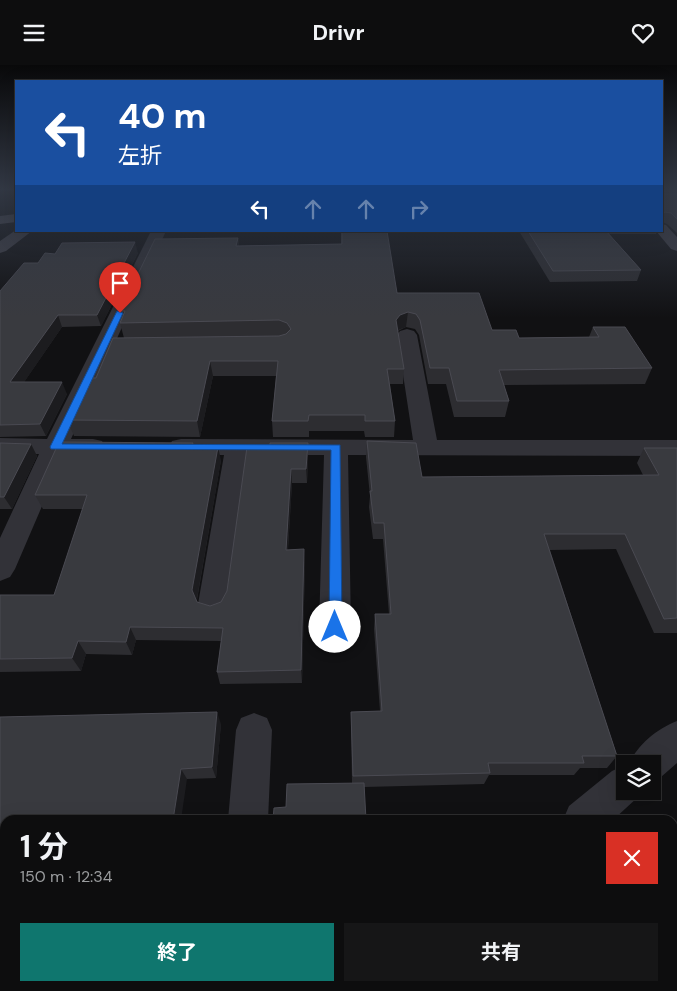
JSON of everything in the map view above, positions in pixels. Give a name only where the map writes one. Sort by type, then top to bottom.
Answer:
[{"type":"street","points":[[664,231],[677,246]]},
{"type":"street","points":[[0,247],[23,232]]},
{"type":"street","points":[[0,569],[55,447],[114,346],[159,232]]},
{"type":"street","points":[[407,335],[426,447]]},
{"type":"street","points":[[0,446],[112,447]]},
{"type":"street","points":[[160,447],[677,448]]},
{"type":"street","points":[[213,604],[237,447]]},
{"type":"street","points":[[335,627],[336,447]]},
{"type":"street","points":[[248,815],[254,730]]},
{"type":"street","points":[[658,755],[677,739]]},
{"type":"street","points":[[589,815],[616,792]]},
{"type":"building","points":[[342,232],[387,232],[397,293],[479,293],[492,330],[516,330],[519,338],[599,337],[593,327],[625,327],[652,368],[499,370],[509,401],[457,401],[449,368],[430,368],[420,320],[416,314],[408,312],[400,315],[396,320],[404,369],[387,369],[395,421],[365,421],[365,415],[309,415],[308,421],[272,421],[278,361],[210,361],[197,421],[67,420],[88,378],[96,378],[113,338],[279,336],[286,334],[291,329],[287,323],[279,320],[120,323],[125,311],[120,311],[155,239],[238,238],[236,246],[342,244]]},
{"type":"building","points":[[529,232],[607,232],[641,270],[553,271]]},
{"type":"building","points":[[135,242],[97,315],[58,315],[10,382],[62,382],[40,424],[0,425],[0,291],[24,263],[38,263],[45,253],[55,254],[62,243]]},
{"type":"building","points":[[367,441],[416,443],[422,477],[659,475],[644,448],[677,448],[677,618],[664,619],[625,534],[544,534],[616,756],[582,756],[584,763],[488,763],[490,773],[353,776],[351,712],[382,711],[375,614],[391,614],[384,523],[374,523],[370,491],[372,491]]},
{"type":"building","points":[[59,442],[193,443],[192,446],[218,447],[192,590],[197,602],[210,606],[221,602],[227,591],[247,447],[270,447],[270,443],[308,443],[306,469],[291,469],[286,550],[304,549],[301,670],[217,672],[223,628],[130,627],[126,642],[78,641],[72,658],[0,659],[0,595],[54,595],[87,495],[35,495]]},
{"type":"building","points":[[0,443],[31,444],[4,497],[0,497]]},
{"type":"building","points":[[217,712],[212,767],[181,769],[174,815],[0,815],[0,717]]},
{"type":"building","points":[[364,783],[366,815],[273,815],[274,808],[286,807],[287,784]]},
{"type":"route","points":[[120,313],[55,447],[336,447],[335,627]]}]
